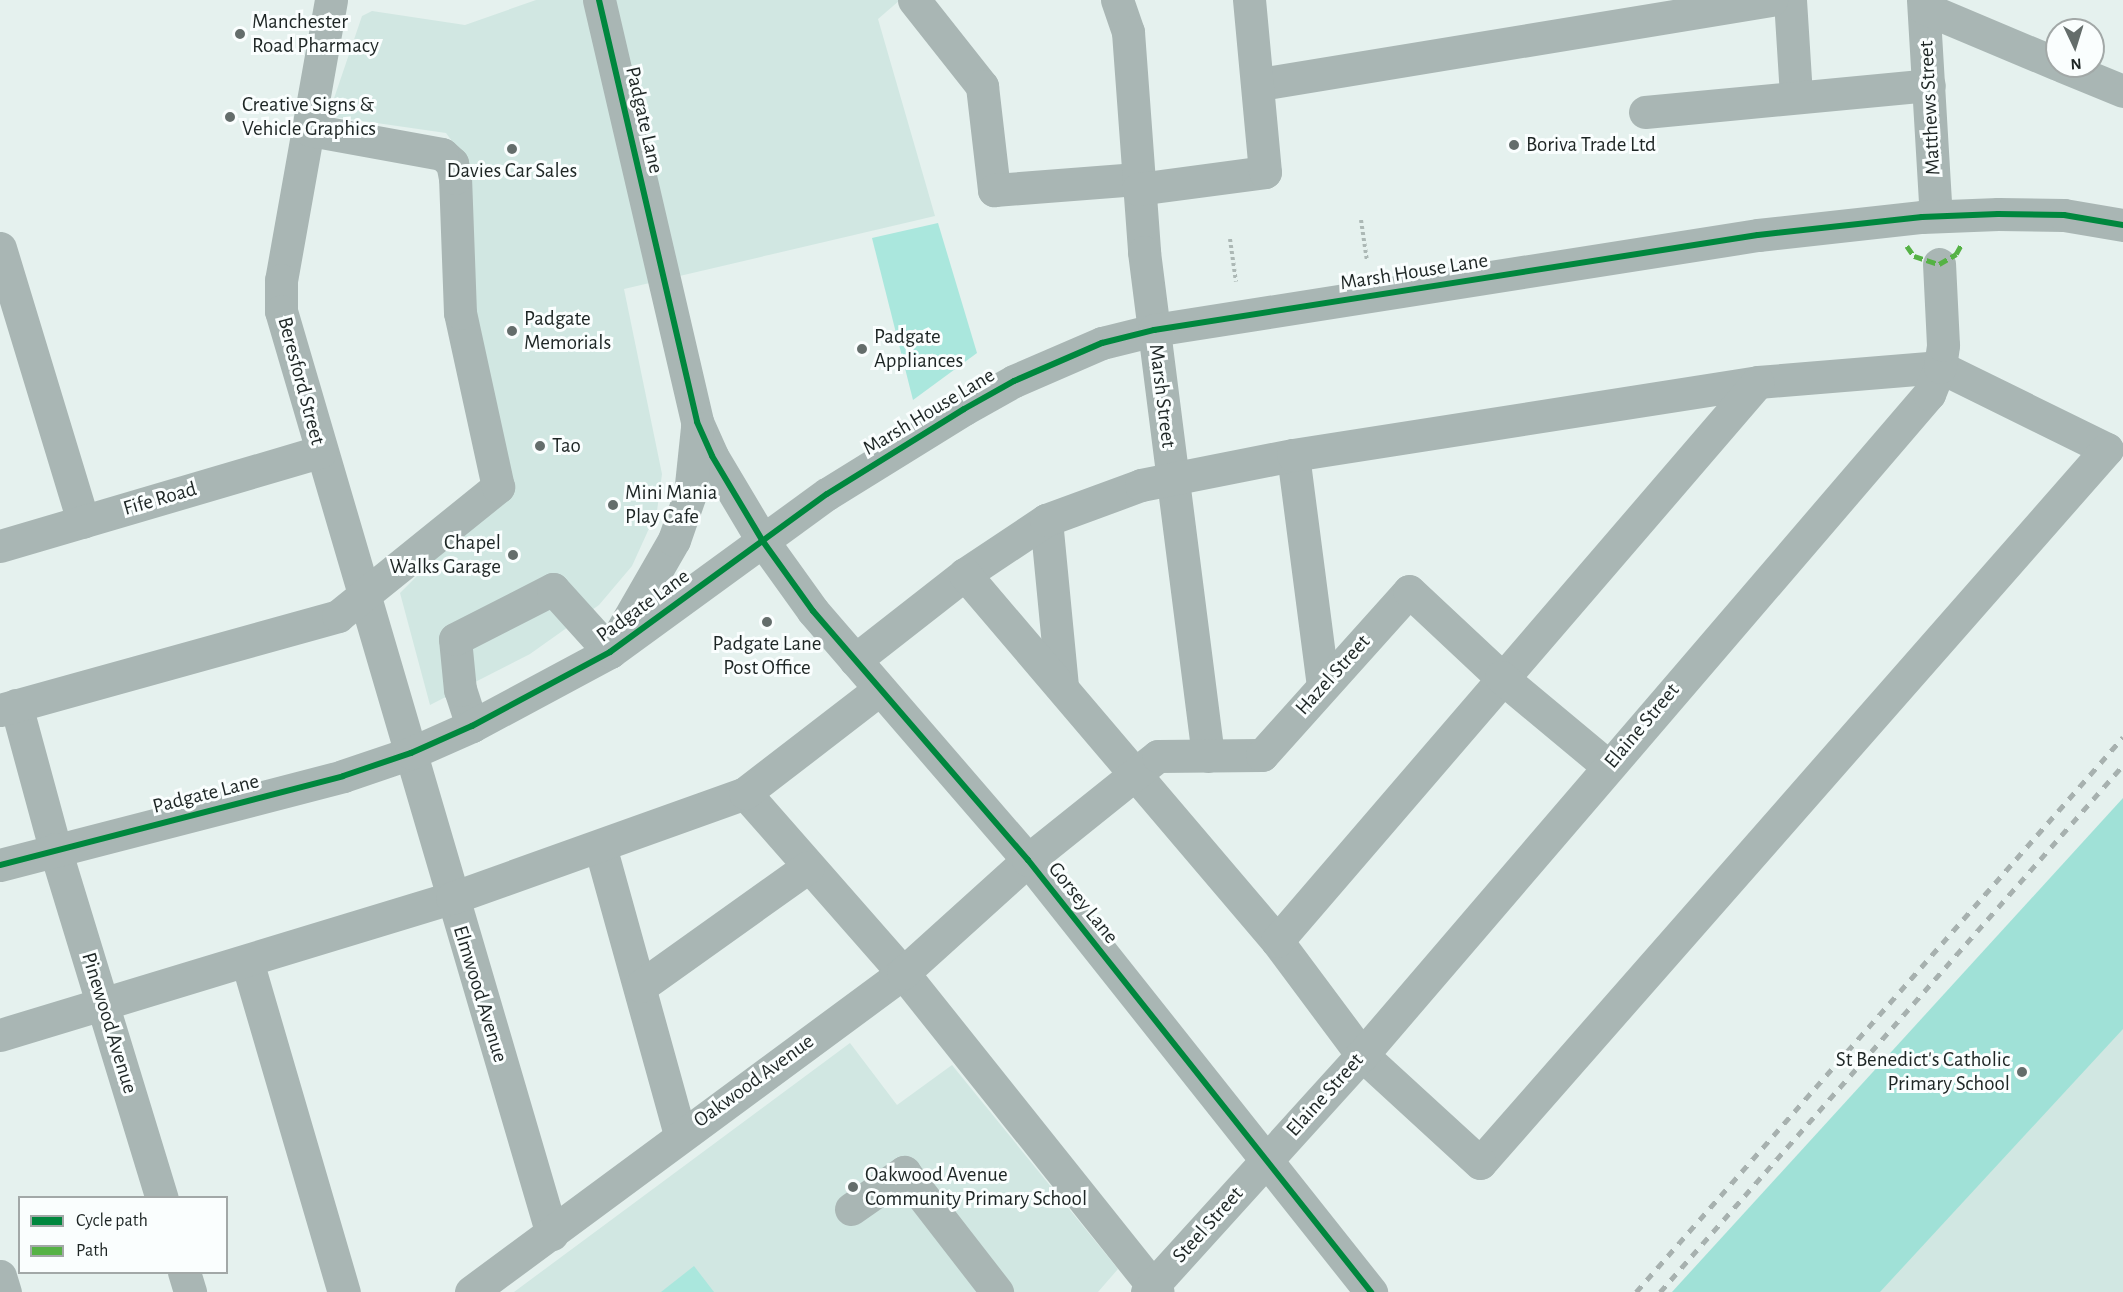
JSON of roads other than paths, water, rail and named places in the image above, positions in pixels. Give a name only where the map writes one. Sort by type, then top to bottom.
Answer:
[{"type":"street","name":"Beresford Street","points":[[331,0],[310,130],[281,280],[281,311],[320,452],[411,753]]},
{"type":"street","name":"Padgate Lane","points":[[0,865],[325,781],[411,753],[472,726],[610,652],[762,540],[712,456],[697,422],[599,0]]},
{"type":"street","points":[[914,0],[982,86],[994,190],[1138,184],[1265,172],[1260,84],[1249,0]]},
{"type":"street","name":"Marsh Street","points":[[1117,0],[1128,32],[1138,184],[1154,330],[1208,756]]},
{"type":"street","points":[[1260,84],[1771,0]]},
{"type":"street","points":[[1790,0],[1796,96]]},
{"type":"street","points":[[1924,4],[2045,59]]},
{"type":"street","name":"Matthews Street","points":[[1924,4],[1936,216]]},
{"type":"street","points":[[2090,78],[2123,92]]},
{"type":"street","points":[[1644,112],[1929,85]]},
{"type":"street","points":[[8,707],[338,616],[498,487],[460,313],[456,178],[452,163],[442,153],[310,130]]},
{"type":"street","name":"Marsh House Lane","points":[[762,540],[844,483],[1014,381],[1102,344],[1154,330],[1758,235],[1936,216],[2064,216],[2123,225]]},
{"type":"street","points":[[0,248],[83,522]]},
{"type":"street","name":"Elaine Street","points":[[1268,1158],[1362,1055],[1929,394],[1940,367],[1943,315],[1939,264]]},
{"type":"street","points":[[855,660],[965,574],[1046,520],[1141,486],[1293,455],[1758,382],[1940,367],[2115,450],[1480,1163],[1362,1055],[1277,941],[965,574]]},
{"type":"street","points":[[1277,941],[1501,677],[1758,382]]},
{"type":"street","points":[[472,726],[460,690],[455,639],[553,589],[610,652],[674,540],[694,472],[697,422]]},
{"type":"street","name":"Fife Road","points":[[0,546],[320,452]]},
{"type":"street","points":[[1293,455],[1323,685]]},
{"type":"street","points":[[1046,520],[1062,686]]},
{"type":"street","name":"Gorsey Lane","points":[[762,540],[813,611],[1028,860],[1268,1158],[1371,1292]]},
{"type":"street","name":"Hazel Street","points":[[1028,860],[1134,772],[1158,756],[1262,754],[1409,591],[1501,677],[1608,766]]},
{"type":"street","points":[[0,1035],[452,898],[745,793],[880,689]]},
{"type":"street","name":"Pinewood Avenue","points":[[8,707],[104,1003],[162,1196]]},
{"type":"street","name":"Elmwood Avenue","points":[[411,753],[552,1234]]},
{"type":"street","points":[[745,793],[903,973],[1152,1290]]},
{"type":"street","points":[[600,846],[641,986],[680,1135]]},
{"type":"street","name":"Oakwood Avenue","points":[[471,1292],[552,1234],[680,1135],[903,973],[1028,860]]},
{"type":"street","points":[[641,986],[808,867]]},
{"type":"street","points":[[248,961],[344,1292]]},
{"type":"street","name":"Steel Street","points":[[1152,1290],[1268,1158]]},
{"type":"street","points":[[851,1209],[904,1172],[998,1292]]},
{"type":"street","points":[[185,1274],[190,1292]]},
{"type":"street","points":[[0,1276],[5,1292]]},
{"type":"railway","points":[[1636,1292],[2123,737]]},
{"type":"railway","points":[[1660,1292],[2123,765]]},
{"type":"place","name":"Manchester Road Pharmacy","points":[[240,34]]},
{"type":"place","name":"Creative Signs & Vehicle Graphics","points":[[230,117]]},
{"type":"place","name":"Boriva Trade Ltd","points":[[1514,145]]},
{"type":"place","name":"Davies Car Sales","points":[[512,149]]},
{"type":"place","name":"Padgate Memorials","points":[[512,331]]},
{"type":"place","name":"Padgate Appliances","points":[[862,349]]},
{"type":"place","name":"Tao","points":[[540,446]]},
{"type":"place","name":"Mini Mania Play Cafe","points":[[613,505]]},
{"type":"place","name":"Chapel Walks Garage","points":[[513,555]]},
{"type":"place","name":"Padgate Lane Post Office","points":[[767,622]]},
{"type":"place","name":"St Benedict's Catholic Primary School","points":[[2022,1072]]},
{"type":"place","name":"Oakwood Avenue Community Primary School","points":[[853,1187]]}]
